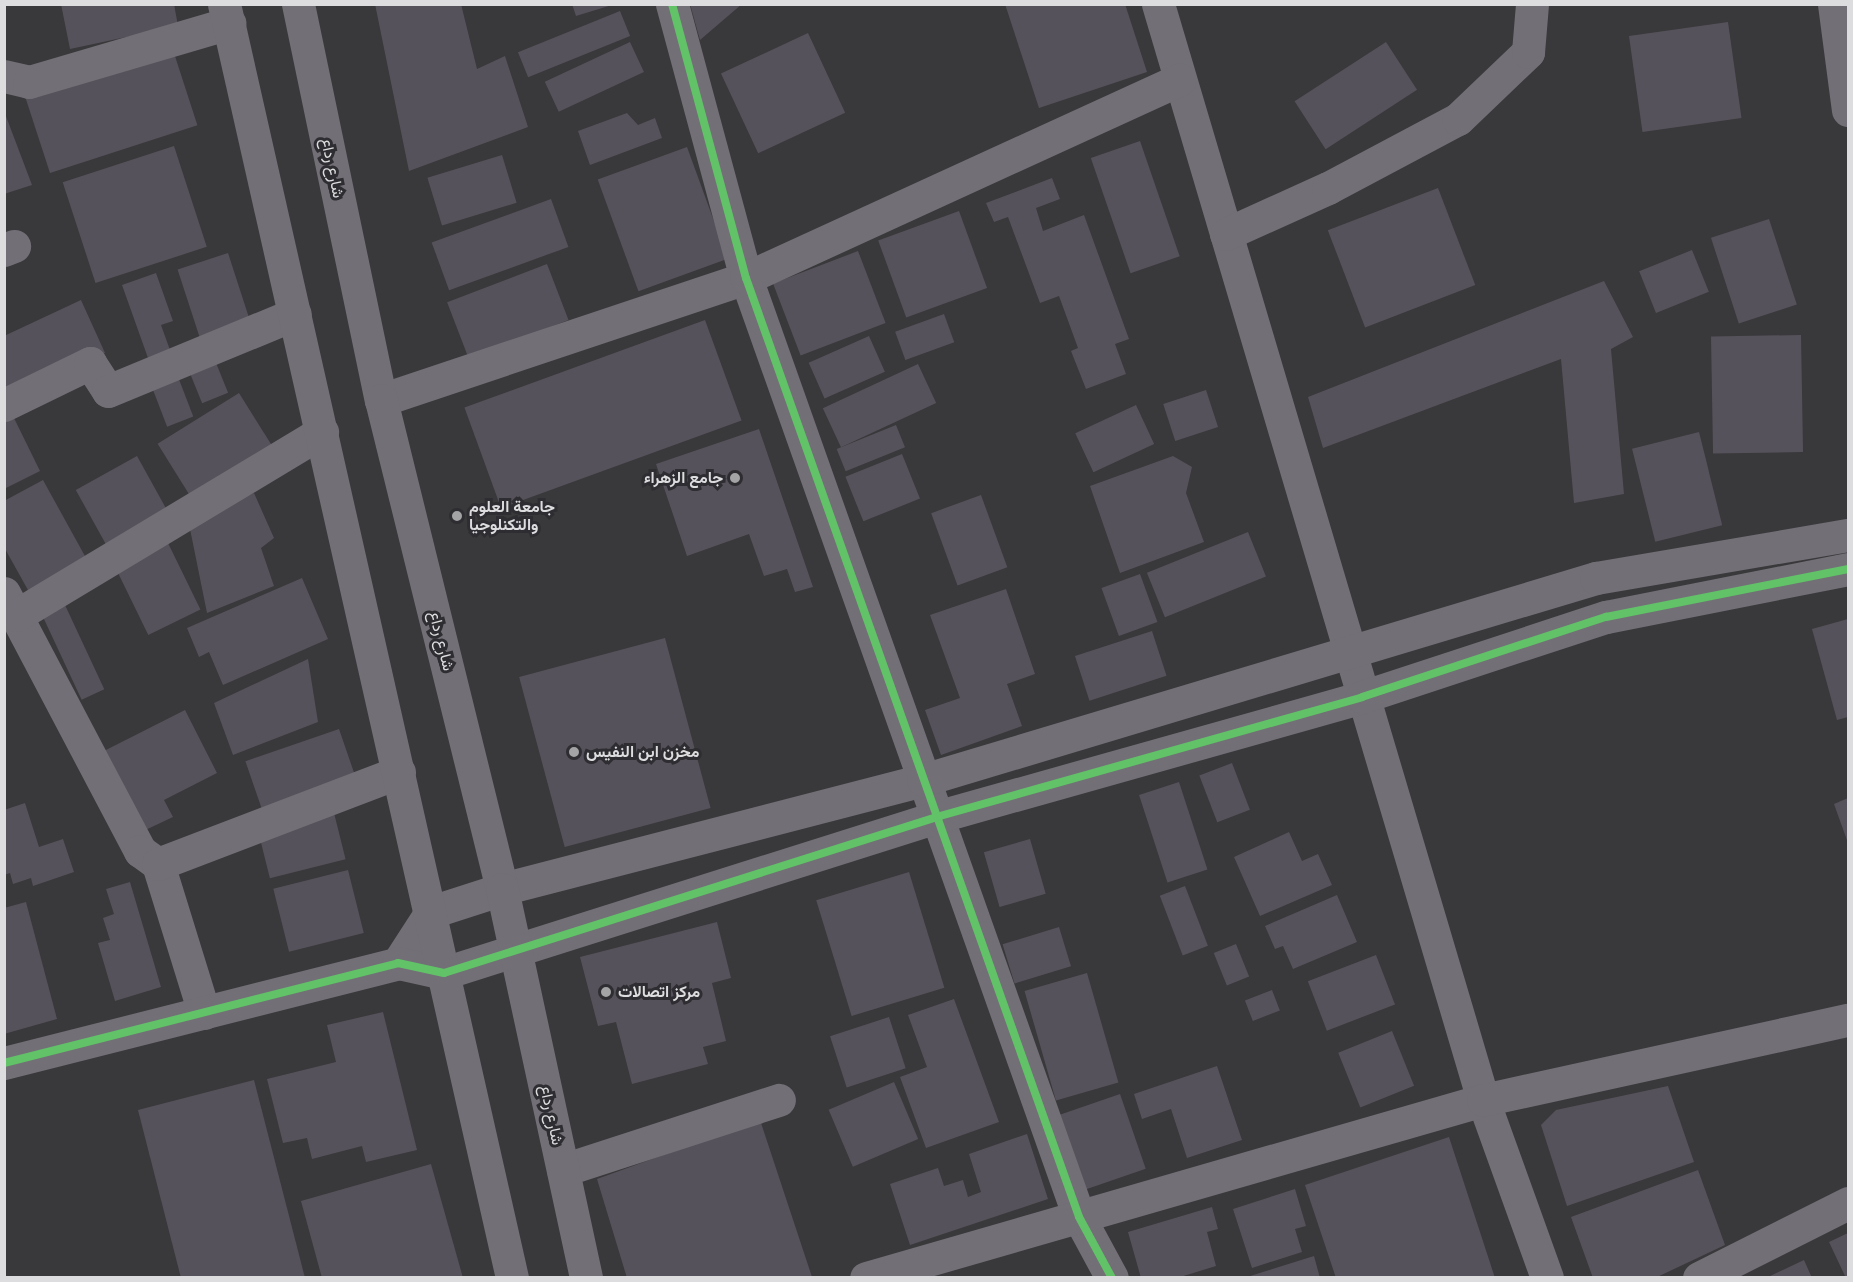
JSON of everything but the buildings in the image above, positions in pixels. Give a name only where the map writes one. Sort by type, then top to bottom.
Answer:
[{"type":"street","name":"شارع رداع","points":[[298,4],[381,400],[502,889],[586,1278]]},
{"type":"street","points":[[672,4],[746,278],[923,780],[940,816],[1079,1217],[1112,1278]]},
{"type":"street","points":[[1158,4],[1362,697],[1484,1100],[1547,1278]]},
{"type":"street","points":[[1226,234],[1328,188],[1458,119],[1528,52],[1532,4]]},
{"type":"street","points":[[1834,4],[1847,72],[1848,110]]},
{"type":"street","points":[[4,76],[29,82],[226,14],[513,1278]]},
{"type":"street","points":[[381,400],[746,278],[1180,79]]},
{"type":"street","points":[[4,405],[90,363],[108,391],[295,314]]},
{"type":"street","points":[[204,1013],[158,864],[140,851],[10,604],[321,432]]},
{"type":"street","points":[[398,963],[431,912],[502,889],[923,780],[1350,655],[1596,578],[1848,535]]},
{"type":"street","points":[[4,1063],[398,963],[444,973],[940,816],[1362,697],[1605,617],[1848,569]]},
{"type":"street","points":[[158,864],[399,772]]},
{"type":"street","points":[[866,1278],[1484,1100],[1848,1020]]},
{"type":"street","points":[[563,1170],[779,1100]]},
{"type":"street","points":[[1699,1278],[1848,1203]]},
{"type":"cycle path","points":[[672,4],[746,278],[1079,1217],[1112,1278]]},
{"type":"cycle path","points":[[4,1063],[398,963],[444,973],[940,816],[1362,697],[1606,617],[1848,569]]},
{"type":"place","name":"جامع الزهراء","points":[[735,478]]},
{"type":"place","name":"جامعة العلوم والتكنلوجيا","points":[[457,516]]},
{"type":"place","name":"مخزن ابن النفيس","points":[[574,752]]},
{"type":"place","name":"مركز اتصالات","points":[[606,992]]}]
